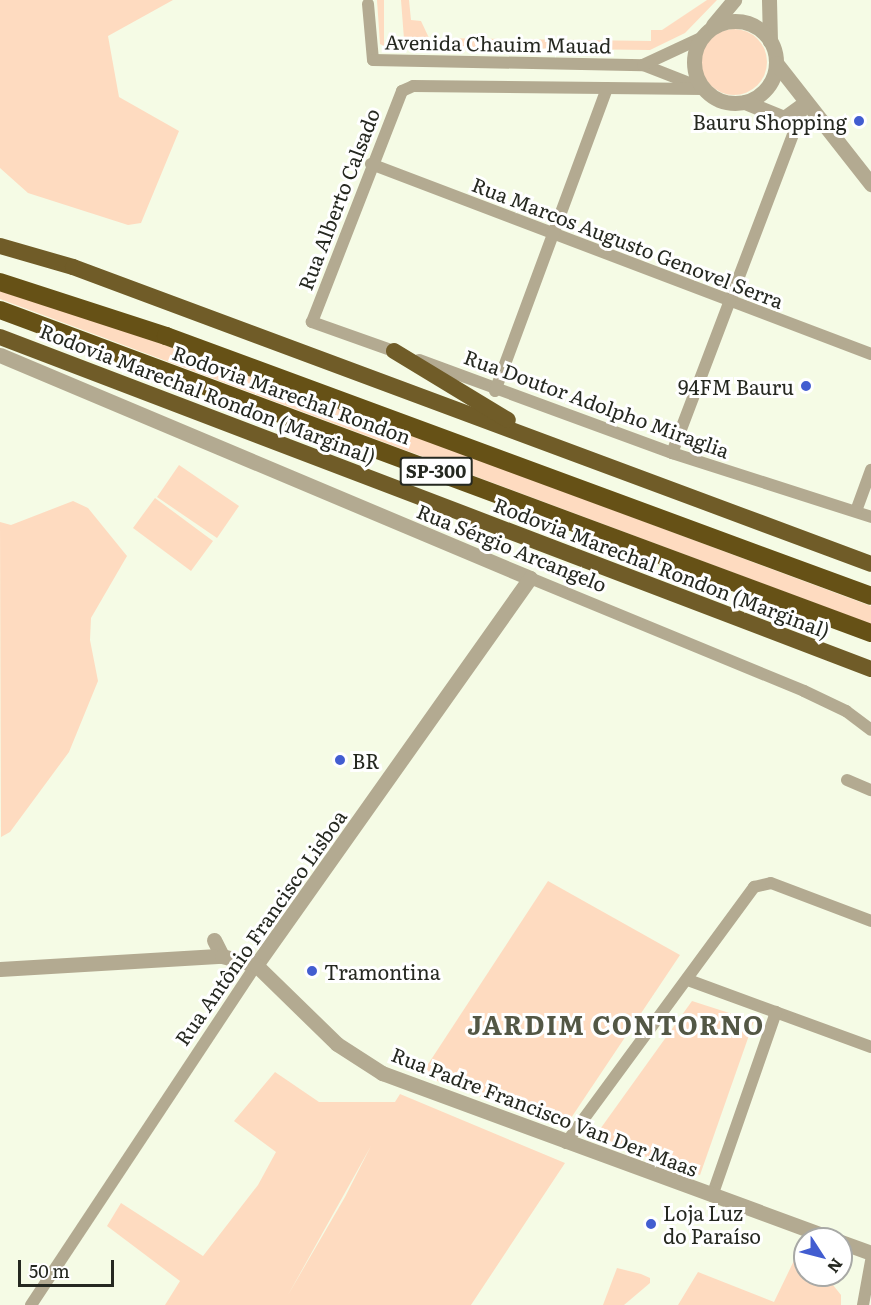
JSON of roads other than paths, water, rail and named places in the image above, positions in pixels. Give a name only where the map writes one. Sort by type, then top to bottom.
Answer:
[{"type":"highway","points":[[0,246],[73,267],[871,564]]},
{"type":"highway","name":"Rodovia Marechal Rondon","points":[[0,282],[177,340],[871,596]]},
{"type":"highway","name":"Rodovia Marechal Rondon","points":[[0,310],[871,633]]},
{"type":"highway","name":"Rodovia Marechal Rondon (Marginal)","points":[[0,337],[871,669]]},
{"type":"highway","points":[[394,351],[542,440]]},
{"type":"highway","points":[[840,657],[871,676]]},
{"type":"street","points":[[703,89],[693,65],[706,33],[734,0]]},
{"type":"street","points":[[769,0],[770,41],[776,63],[805,103],[871,183]]},
{"type":"street","name":"Avenida Chauim Mauad","points":[[368,4],[373,60],[643,65],[703,89]]},
{"type":"street","points":[[706,33],[723,22],[750,23],[770,41]]},
{"type":"street","name":"Avenida Chauim Mauad","points":[[643,65],[706,33]]},
{"type":"street","points":[[745,102],[767,88],[776,63]]},
{"type":"street","name":"Rua Alberto Calsado","points":[[312,322],[371,164],[402,91],[413,86],[607,88]]},
{"type":"street","points":[[495,391],[607,88],[703,89],[723,102],[745,102],[784,118],[805,103]]},
{"type":"street","points":[[672,453],[805,103]]},
{"type":"street","name":"Rua Marcos Augusto Genovel Serra","points":[[371,164],[551,235],[871,354]]},
{"type":"street","name":"Rua Doutor Adolpho Miraglia","points":[[312,322],[495,391],[672,453],[871,517]]},
{"type":"street","name":"Rua Sérgio Arcangelo","points":[[0,355],[804,691],[846,711],[871,730]]},
{"type":"street","points":[[856,511],[871,471]]},
{"type":"street","name":"Rua Antônio Francisco Lisboa","points":[[31,1305],[256,965],[530,578]]},
{"type":"street","points":[[847,780],[871,790]]},
{"type":"street","points":[[566,1143],[759,884],[771,883],[871,921]]},
{"type":"street","points":[[214,940],[222,956]]},
{"type":"street","points":[[0,969],[222,956],[256,965]]},
{"type":"street","name":"Rua Padre Francisco Van Der Maas","points":[[256,965],[337,1044],[382,1073],[566,1143],[799,1227]]},
{"type":"street","points":[[688,980],[871,1047]]},
{"type":"street","points":[[712,1196],[776,1012]]},
{"type":"street","points":[[853,1246],[871,1253]]},
{"type":"street","points":[[863,1305],[871,1261]]},
{"type":"place","name":"Bauru Shopping","points":[[859,121]]},
{"type":"place","name":"94FM Bauru","points":[[806,386]]},
{"type":"place","name":"BR","points":[[340,760]]},
{"type":"place","name":"Tramontina","points":[[312,971]]},
{"type":"place","name":"Loja Luz do Paraíso","points":[[651,1224]]},
{"type":"district","name":"JARDIM CONTORNO","points":[[616,1024]]}]
